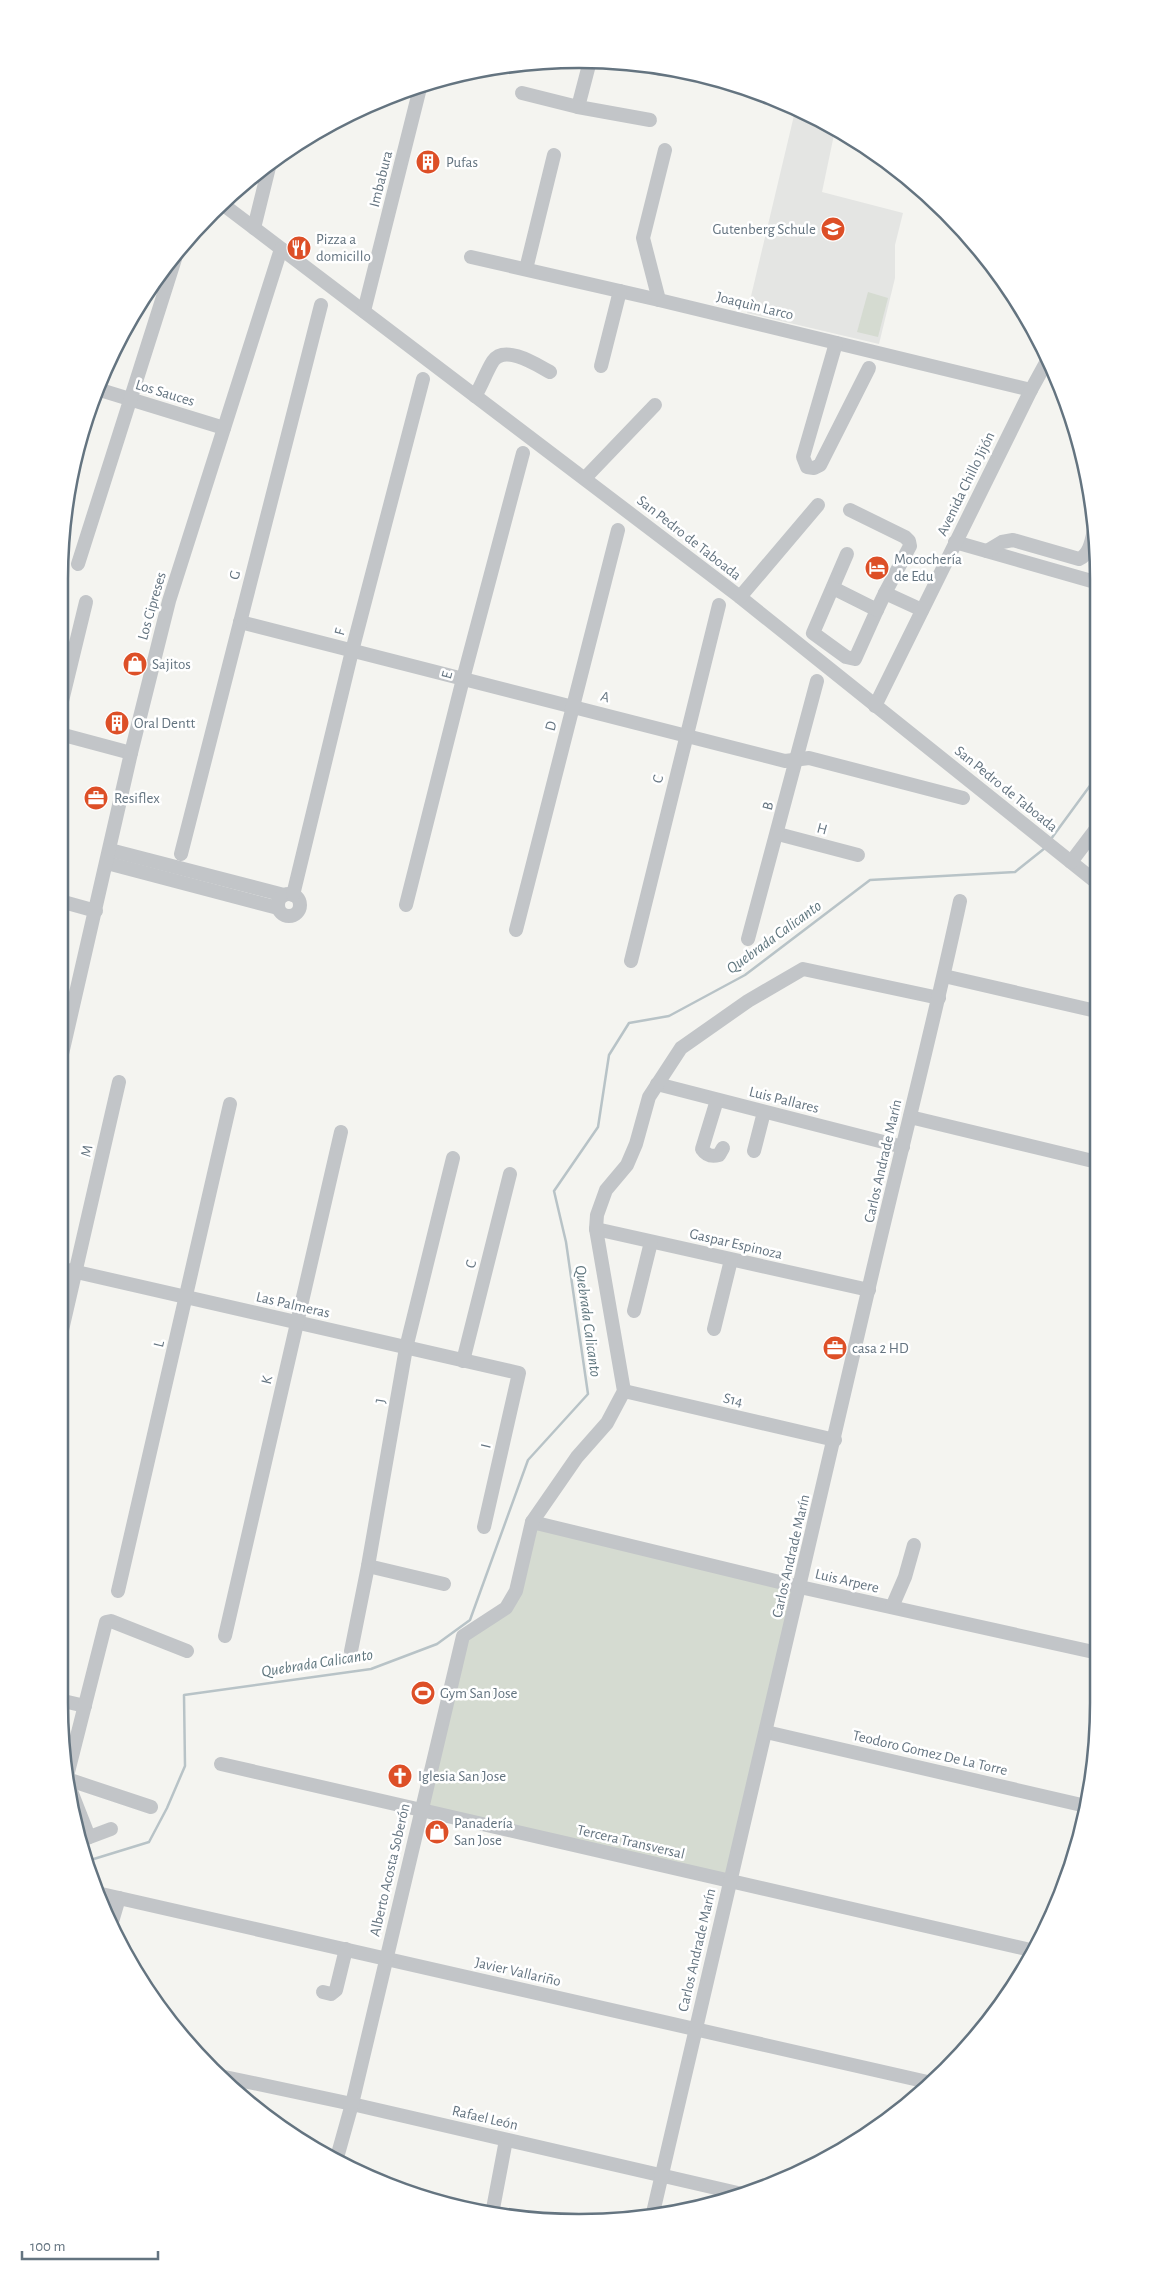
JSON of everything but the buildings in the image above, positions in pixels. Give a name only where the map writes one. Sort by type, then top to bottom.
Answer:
[{"type":"street","points":[[578,107],[588,68]]},
{"type":"street","points":[[522,93],[559,104],[650,120]]},
{"type":"street","name":"Imbabura","points":[[364,311],[419,94]]},
{"type":"street","points":[[659,300],[643,238],[665,150]]},
{"type":"street","points":[[526,269],[554,155]]},
{"type":"street","points":[[254,228],[267,173]]},
{"type":"street","name":"San Pedro de Taboada","points":[[227,208],[740,597],[1090,877]]},
{"type":"street","name":"Los Cipreses","points":[[68,1029],[109,857],[131,753],[169,601],[281,249]]},
{"type":"street","name":"Joaquìn Larco","points":[[470,257],[659,300],[1030,390]]},
{"type":"street","points":[[78,564],[171,271]]},
{"type":"street","points":[[601,366],[620,291]]},
{"type":"street","name":"G","points":[[181,854],[321,305]]},
{"type":"street","points":[[836,343],[803,456],[807,467],[814,468],[820,466],[869,368]]},
{"type":"street","points":[[475,396],[494,360],[500,356],[514,356],[550,372]]},
{"type":"street","name":"Avenida Chillo Jijón","points":[[875,706],[1030,390],[1044,366]]},
{"type":"street","name":"F","points":[[288,895],[423,379]]},
{"type":"street","name":"Los Sauces","points":[[103,391],[224,428]]},
{"type":"street","points":[[585,478],[655,405]]},
{"type":"street","name":"E","points":[[406,905],[463,679],[524,453]]},
{"type":"street","points":[[740,597],[818,505]]},
{"type":"street","points":[[847,554],[813,633],[846,657],[855,659],[885,593],[910,546],[910,542],[850,510]]},
{"type":"street","name":"D","points":[[516,930],[618,530]]},
{"type":"street","points":[[987,551],[1002,542],[1013,540],[1079,559],[1084,557],[1089,547]]},
{"type":"street","points":[[956,542],[1090,581]]},
{"type":"street","points":[[833,588],[877,610]]},
{"type":"street","points":[[885,593],[922,610]]},
{"type":"street","points":[[68,676],[86,602]]},
{"type":"street","name":"C","points":[[631,961],[685,736],[719,605]]},
{"type":"street","name":"A","points":[[240,622],[785,761],[796,758],[809,758],[963,798]]},
{"type":"street","name":"B","points":[[748,939],[778,834],[817,681]]},
{"type":"street","points":[[68,736],[131,753]]},
{"type":"street","name":"H","points":[[778,834],[858,855]]},
{"type":"street","points":[[1071,862],[1090,837]]},
{"type":"street","points":[[109,857],[288,895],[300,903],[296,914],[284,915],[278,908],[109,857]]},
{"type":"street","points":[[278,908],[279,900],[288,895]]},
{"type":"street","name":"Carlos Andrade Marín","points":[[654,2208],[869,1290],[940,998],[960,902]]},
{"type":"street","points":[[68,903],[96,911]]},
{"type":"street","points":[[532,1522],[576,1457],[607,1422],[624,1391],[596,1229],[598,1215],[606,1190],[627,1165],[636,1144],[649,1097],[681,1048],[748,1001],[803,969],[940,998]]},
{"type":"street","points":[[944,976],[1090,1008]]},
{"type":"street","name":"M","points":[[68,1305],[119,1082]]},
{"type":"street","name":"Luis Pallares","points":[[657,1084],[764,1112],[813,1129],[903,1147]]},
{"type":"street","points":[[717,1100],[702,1149],[705,1153],[713,1156],[719,1155],[723,1148]]},
{"type":"street","name":"L","points":[[118,1591],[230,1104]]},
{"type":"street","points":[[754,1151],[764,1112]]},
{"type":"street","points":[[910,1117],[1090,1160]]},
{"type":"street","name":"K","points":[[225,1636],[341,1132]]},
{"type":"street","name":"J","points":[[351,1651],[368,1566],[406,1348],[453,1158]]},
{"type":"street","name":"C","points":[[463,1361],[510,1174]]},
{"type":"street","name":"Gaspar Espinoza","points":[[596,1229],[869,1290]]},
{"type":"street","points":[[634,1311],[651,1242]]},
{"type":"street","points":[[714,1329],[731,1260]]},
{"type":"street","name":"Las Palmeras","points":[[68,1270],[519,1373]]},
{"type":"street","name":"I","points":[[484,1527],[519,1373]]},
{"type":"street","name":"S14","points":[[624,1391],[835,1440]]},
{"type":"street","name":"Luis Arpere","points":[[532,1522],[1090,1652]]},
{"type":"street","name":"Alberto Acosta Soberón","points":[[338,2153],[352,2104],[463,1636],[506,1608],[516,1591],[532,1522]]},
{"type":"street","points":[[892,1607],[905,1577],[914,1545]]},
{"type":"street","points":[[368,1566],[444,1584]]},
{"type":"street","points":[[72,1764],[106,1622],[111,1621],[187,1651]]},
{"type":"street","points":[[68,1702],[85,1706]]},
{"type":"street","name":"Teodoro Gomez De La Torre","points":[[766,1732],[1080,1805]]},
{"type":"street","name":"Tercera Transversal","points":[[221,1764],[1027,1949]]},
{"type":"street","points":[[75,1786],[151,1807]]},
{"type":"street","points":[[86,1838],[111,1829]]},
{"type":"street","name":"Javier Vallariño","points":[[105,1895],[923,2081]]},
{"type":"street","points":[[114,1916],[119,1898]]},
{"type":"street","points":[[323,1992],[331,1994],[336,1990],[346,1949]]},
{"type":"street","name":"Rafael León","points":[[233,2079],[352,2104],[728,2191]]},
{"type":"street","points":[[493,2206],[506,2140]]},
{"type":"shaded area","name":"Gutenberg Schule","points":[[794,115],[834,135],[822,192],[903,213],[895,245],[895,278],[879,344],[747,313]]},
{"type":"shaded area","points":[[868,292],[888,298],[878,337],[857,332]]},
{"type":"shaded area","points":[[532,1522],[800,1587],[730,1881],[421,1810],[463,1636],[506,1608]]},
{"type":"waterway","points":[[1051,839],[1090,786]]},
{"type":"waterway","name":"Quebrada Calicanto","points":[[93,1859],[149,1842],[167,1808],[185,1766],[184,1695],[371,1669],[437,1644],[470,1620],[528,1460],[588,1394],[566,1242],[554,1191],[598,1127],[609,1055],[629,1023],[669,1016],[745,975],[870,880],[1015,872],[1045,848]]},
{"type":"place","name":"Pufas","points":[[428,162]]},
{"type":"place","name":"Gutenberg Schule","points":[[833,229]]},
{"type":"place","name":"Pizza a domicillo","points":[[299,248]]},
{"type":"place","name":"Mocochería de Edu","points":[[877,568]]},
{"type":"place","name":"Sajitos","points":[[135,664]]},
{"type":"place","name":"Oral Dentt","points":[[117,723]]},
{"type":"place","name":"Resiflex","points":[[96,798]]},
{"type":"place","name":"casa 2 HD","points":[[835,1348]]},
{"type":"place","name":"Gym San Jose","points":[[423,1693]]},
{"type":"place","name":"Iglesia San Jose","points":[[400,1776]]},
{"type":"place","name":"Panadería San Jose","points":[[437,1832]]}]
